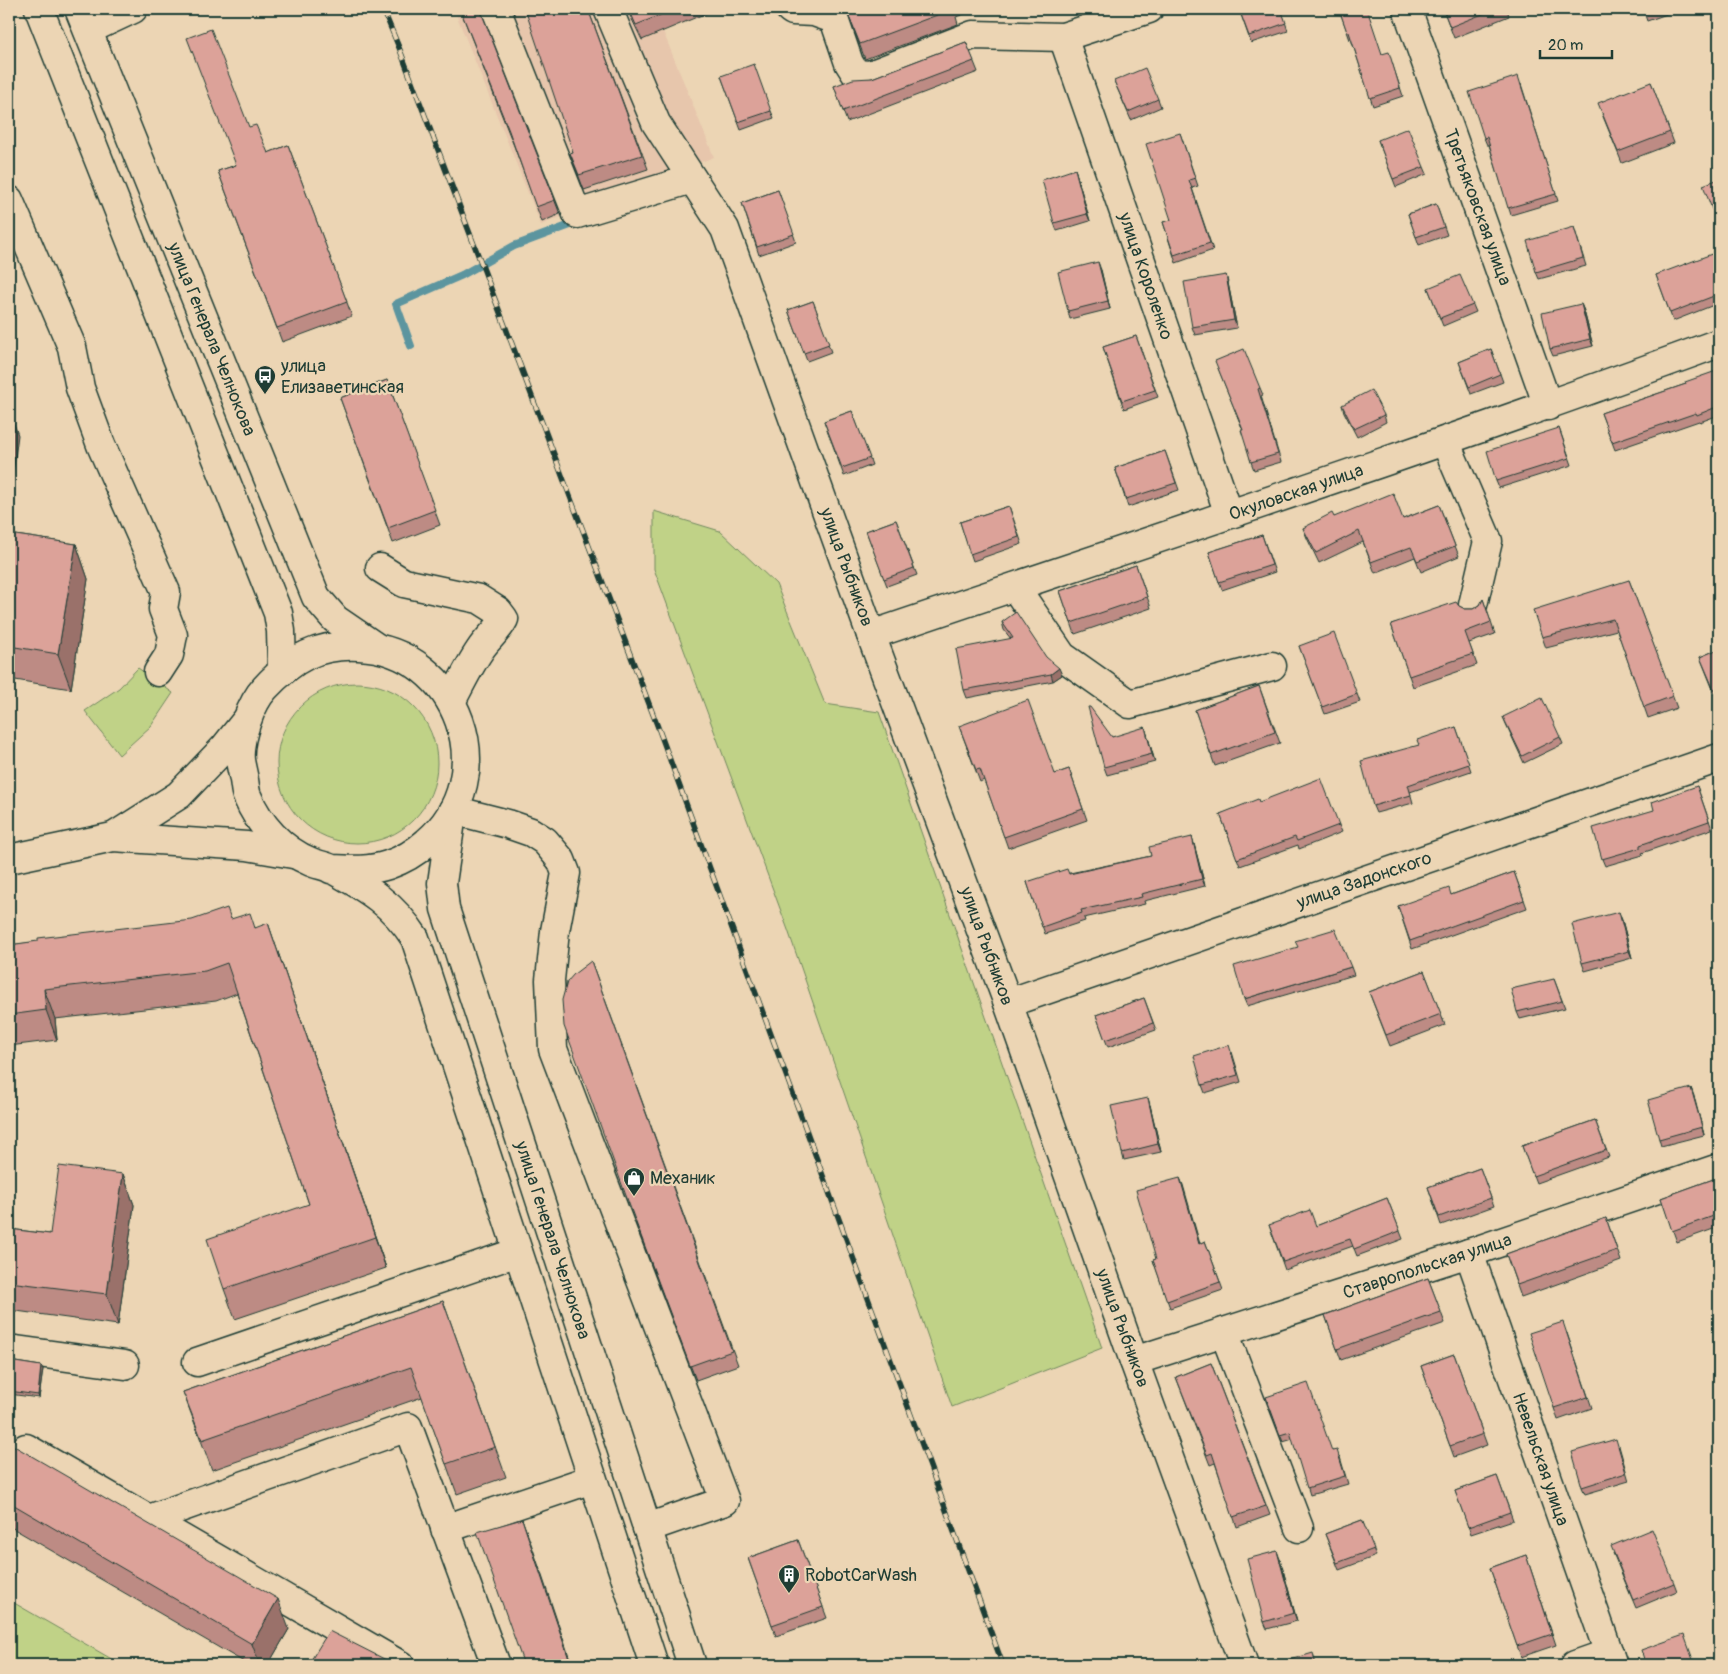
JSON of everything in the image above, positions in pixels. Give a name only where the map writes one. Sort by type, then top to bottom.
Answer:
[{"type":"street","points":[[39,9],[278,613],[282,631],[282,670]]},
{"type":"street","points":[[84,19],[133,9]]},
{"type":"street","points":[[496,9],[577,214],[692,179]]},
{"type":"street","name":"улица Рыбников","points":[[608,9],[656,123],[725,230],[871,635],[1008,1003],[1134,1361],[1244,1665]]},
{"type":"street","points":[[790,9],[793,11],[814,12],[834,19],[849,63],[856,74],[870,75],[973,34],[1063,37],[1149,9]]},
{"type":"street","name":"Третьяковская улица","points":[[1407,9],[1548,406]]},
{"type":"street","name":"улица Генерала Челнокова","points":[[84,19],[316,597],[335,619],[376,647]]},
{"type":"street","name":"улица Короленко","points":[[1063,37],[1229,514]]},
{"type":"street","points":[[10,205],[72,347],[80,388],[101,445],[166,592],[163,609],[173,635],[169,655],[158,672]]},
{"type":"street","name":"Окуловская улица","points":[[871,635],[1548,406],[1719,343]]},
{"type":"street","points":[[1445,441],[1488,541],[1473,604]]},
{"type":"street","points":[[380,568],[404,583],[479,599],[498,611],[504,619],[479,651],[451,702]]},
{"type":"street","points":[[1015,586],[1062,656],[1130,704],[1272,666]]},
{"type":"street","name":"улица Генерала Челнокова","points":[[654,1665],[415,938],[404,921],[388,904],[331,869],[293,854],[265,829],[246,795],[240,758],[246,721],[260,693],[282,670],[313,652],[344,646],[376,647],[398,654],[418,666],[436,682],[451,702],[459,720],[464,739],[466,760],[464,780],[453,810],[442,883],[445,909],[692,1665]]},
{"type":"street","points":[[113,837],[179,795],[225,747],[246,721]]},
{"type":"street","name":"улица Задонского","points":[[1008,1003],[1719,758]]},
{"type":"street","points":[[453,810],[531,832],[545,841],[561,860],[566,873],[555,931],[550,980],[554,1049],[724,1501],[647,1528]]},
{"type":"street","name":"улица Генерала Челнокова","points":[[331,869],[360,870],[389,865],[415,852],[437,834],[453,810]]},
{"type":"street","points":[[9,859],[113,837],[247,846],[293,854]]},
{"type":"street","name":"Ставропольская улица","points":[[1134,1361],[1469,1253],[1719,1168]]},
{"type":"street","points":[[197,1362],[518,1252]]},
{"type":"street","name":"Невельская улица","points":[[1469,1253],[1611,1659]]},
{"type":"street","points":[[1224,1332],[1299,1528]]},
{"type":"street","points":[[9,1349],[126,1365]]},
{"type":"street","points":[[149,1519],[408,1427],[496,1665]]},
{"type":"street","points":[[26,1448],[400,1665]]},
{"type":"street","points":[[445,1529],[592,1479]]},
{"type":"street","points":[[1575,1665],[1611,1659]]},
{"type":"shaded area","points":[[454,9],[654,9],[714,157],[541,225]]},
{"type":"green space","points":[[654,511],[720,531],[776,584],[825,704],[879,712],[1102,1348],[952,1407],[788,930],[654,569]]},
{"type":"green space","points":[[138,668],[173,693],[151,726],[119,755],[85,711],[119,688]]},
{"type":"green space","points":[[365,683],[395,692],[414,706],[424,718],[431,732],[436,747],[436,779],[431,794],[424,808],[414,820],[402,830],[380,840],[365,843],[349,843],[334,840],[312,830],[290,808],[278,779],[277,755],[280,740],[290,718],[312,696],[341,684]]},
{"type":"green space","points":[[9,1600],[122,1665],[9,1665]]},
{"type":"building","points":[[460,9],[480,9],[555,200],[536,207],[509,131]]},
{"type":"building","points":[[525,9],[588,9],[642,155],[579,175],[570,153],[573,152]]},
{"type":"building","points":[[629,9],[675,9],[636,25]]},
{"type":"building","points":[[846,9],[953,9],[860,44]]},
{"type":"building","points":[[1239,9],[1281,9],[1286,23],[1249,36]]},
{"type":"building","points":[[1339,9],[1367,9],[1382,54],[1389,52],[1400,88],[1370,98],[1349,32],[1347,32]]},
{"type":"building","points":[[1443,9],[1495,9],[1450,27]]},
{"type":"building","points":[[1643,9],[1658,9],[1645,14]]},
{"type":"building","points":[[211,29],[249,127],[256,125],[268,153],[288,145],[347,302],[277,328],[218,171],[236,165],[187,38]]},
{"type":"building","points":[[966,42],[974,61],[843,111],[834,86],[853,79],[872,78]]},
{"type":"building","points":[[754,64],[771,111],[738,122],[721,76]]},
{"type":"building","points":[[1145,68],[1158,99],[1128,112],[1114,81]]},
{"type":"building","points":[[1518,76],[1556,194],[1508,208],[1487,137],[1484,138],[1469,92]]},
{"type":"building","points":[[1651,82],[1670,132],[1618,152],[1598,103]]},
{"type":"building","points":[[1408,128],[1424,167],[1393,179],[1378,140]]},
{"type":"building","points":[[1180,133],[1195,178],[1189,180],[1210,243],[1174,255],[1163,222],[1171,220],[1146,144]]},
{"type":"building","points":[[1075,169],[1087,214],[1054,223],[1042,180]]},
{"type":"building","points":[[1719,179],[1719,228],[1703,185]]},
{"type":"building","points":[[778,190],[794,234],[757,247],[742,203]]},
{"type":"building","points":[[1436,204],[1444,227],[1416,237],[1408,214]]},
{"type":"building","points":[[1574,227],[1583,258],[1536,272],[1527,241]]},
{"type":"building","points":[[1717,252],[1719,258],[1719,294],[1670,313],[1656,275]]},
{"type":"building","points":[[1098,262],[1108,301],[1068,311],[1058,272]]},
{"type":"building","points":[[1226,275],[1234,320],[1192,327],[1184,282]]},
{"type":"building","points":[[1460,275],[1473,305],[1440,318],[1428,288]]},
{"type":"building","points":[[813,301],[829,344],[804,353],[788,310]]},
{"type":"building","points":[[1581,304],[1590,339],[1550,349],[1542,313]]},
{"type":"building","points":[[1136,336],[1155,390],[1122,401],[1103,347]]},
{"type":"building","points":[[1244,349],[1260,388],[1258,389],[1278,454],[1251,462],[1241,430],[1243,430],[1215,361]]},
{"type":"building","points":[[1491,349],[1500,374],[1469,387],[1459,362]]},
{"type":"building","points":[[1719,370],[1719,406],[1697,415],[1696,413],[1612,442],[1601,413],[1686,384],[1685,382]]},
{"type":"building","points":[[387,380],[435,510],[388,528],[340,398]]},
{"type":"building","points":[[1371,390],[1384,415],[1354,429],[1342,405]]},
{"type":"building","points":[[852,411],[870,458],[842,468],[824,421]]},
{"type":"building","points":[[1559,428],[1569,458],[1496,481],[1487,451]]},
{"type":"building","points":[[1165,451],[1176,483],[1126,499],[1115,468]]},
{"type":"building","points":[[1393,493],[1403,519],[1439,505],[1455,546],[1417,561],[1411,547],[1371,562],[1359,531],[1316,553],[1303,528],[1332,513],[1334,517]]},
{"type":"building","points":[[1009,506],[1019,537],[970,554],[960,522]]},
{"type":"building","points":[[896,520],[914,568],[884,579],[866,531]]},
{"type":"building","points":[[9,534],[76,544],[58,654],[9,646]]},
{"type":"building","points":[[1262,535],[1272,565],[1219,582],[1209,552]]},
{"type":"building","points":[[1136,565],[1147,597],[1071,623],[1060,591]]},
{"type":"building","points":[[1629,580],[1673,696],[1644,707],[1613,619],[1542,637],[1533,610]]},
{"type":"building","points":[[1483,599],[1491,622],[1465,632],[1473,654],[1409,676],[1391,624],[1456,602],[1465,609],[1473,609],[1480,605]]},
{"type":"building","points":[[1016,612],[1046,657],[1059,668],[1051,674],[964,690],[956,649],[1013,638],[1002,622]]},
{"type":"building","points":[[1334,633],[1357,694],[1322,707],[1299,646]]},
{"type":"building","points":[[1719,649],[1719,688],[1714,690],[1700,657]]},
{"type":"building","points":[[1259,686],[1275,732],[1211,755],[1195,710]]},
{"type":"building","points":[[1542,698],[1560,737],[1522,756],[1503,717]]},
{"type":"building","points":[[1028,700],[1055,774],[1069,769],[1083,809],[1004,837],[980,769],[976,770],[959,726]]},
{"type":"building","points":[[1088,707],[1090,707],[1112,737],[1145,727],[1152,754],[1104,767]]},
{"type":"building","points":[[1456,727],[1469,764],[1408,785],[1411,795],[1373,806],[1361,761],[1419,745],[1417,740]]},
{"type":"building","points":[[1321,778],[1339,825],[1297,841],[1295,837],[1237,859],[1220,814],[1258,799],[1259,802]]},
{"type":"building","points":[[1697,786],[1709,821],[1640,845],[1640,848],[1602,859],[1593,828],[1654,810],[1652,802]]},
{"type":"building","points":[[1192,837],[1202,879],[1141,894],[1142,897],[1081,910],[1082,913],[1042,927],[1027,882],[1067,869],[1069,874],[1151,856],[1149,847]]},
{"type":"building","points":[[1514,872],[1524,900],[1410,941],[1398,906],[1449,888],[1451,895]]},
{"type":"building","points":[[227,908],[231,919],[250,913],[255,928],[268,923],[375,1237],[224,1289],[207,1239],[309,1204],[227,963],[205,971],[44,989],[46,1010],[9,1015],[9,945],[38,941],[38,938],[192,920]]},
{"type":"building","points":[[1619,912],[1629,951],[1582,963],[1572,924]]},
{"type":"building","points":[[1335,929],[1351,967],[1244,999],[1234,966],[1298,947],[1295,941]]},
{"type":"building","points":[[591,961],[732,1351],[690,1366],[564,1026],[562,1000],[567,982]]},
{"type":"building","points":[[1424,971],[1441,1014],[1386,1035],[1369,992]]},
{"type":"building","points":[[1554,979],[1562,1001],[1517,1012],[1511,989]]},
{"type":"building","points":[[1144,998],[1153,1023],[1105,1040],[1096,1015]]},
{"type":"building","points":[[1229,1045],[1238,1075],[1202,1085],[1194,1056]]},
{"type":"building","points":[[1691,1088],[1702,1127],[1659,1139],[1648,1100]]},
{"type":"building","points":[[1148,1098],[1158,1144],[1122,1153],[1111,1106]]},
{"type":"building","points":[[1595,1120],[1606,1150],[1533,1176],[1522,1146]]},
{"type":"building","points":[[59,1166],[123,1174],[107,1294],[9,1282],[9,1229],[50,1234]]},
{"type":"building","points":[[1480,1168],[1491,1198],[1439,1217],[1428,1187]]},
{"type":"building","points":[[1719,1177],[1719,1214],[1672,1231],[1661,1198]]},
{"type":"building","points":[[1180,1178],[1199,1244],[1205,1241],[1220,1282],[1167,1301],[1153,1260],[1156,1259],[1136,1190]]},
{"type":"building","points":[[1387,1198],[1400,1231],[1354,1249],[1350,1239],[1283,1262],[1269,1225],[1310,1210],[1316,1226]]},
{"type":"building","points":[[1606,1218],[1617,1250],[1517,1285],[1506,1254]]},
{"type":"building","points":[[1428,1278],[1441,1312],[1337,1349],[1325,1315]]},
{"type":"building","points":[[443,1301],[495,1447],[446,1464],[411,1367],[202,1440],[183,1392]]},
{"type":"building","points":[[1563,1322],[1588,1397],[1554,1408],[1529,1333]]},
{"type":"building","points":[[1454,1354],[1483,1434],[1450,1446],[1421,1366]]},
{"type":"building","points":[[9,1361],[41,1366],[38,1395],[9,1391]]},
{"type":"building","points":[[1211,1363],[1266,1506],[1233,1517],[1212,1453],[1207,1455],[1176,1377]]},
{"type":"building","points":[[1308,1383],[1332,1451],[1337,1450],[1345,1476],[1307,1488],[1290,1432],[1280,1435],[1266,1397]]},
{"type":"building","points":[[1616,1439],[1626,1473],[1582,1487],[1572,1452]]},
{"type":"building","points":[[9,1443],[278,1599],[252,1644],[9,1502]]},
{"type":"building","points":[[1497,1476],[1510,1512],[1468,1527],[1455,1491]]},
{"type":"building","points":[[522,1519],[571,1665],[524,1665],[477,1532]]},
{"type":"building","points":[[1362,1520],[1374,1549],[1337,1563],[1325,1534]]},
{"type":"building","points":[[1652,1529],[1674,1583],[1633,1600],[1611,1546]]},
{"type":"building","name":"RobotCarWash","points":[[798,1540],[823,1607],[772,1625],[748,1558]]},
{"type":"building","points":[[1277,1551],[1294,1613],[1264,1622],[1247,1559]]},
{"type":"building","points":[[1526,1555],[1552,1634],[1517,1646],[1490,1568]]},
{"type":"building","points":[[329,1631],[396,1665],[308,1665]]},
{"type":"building","points":[[1684,1635],[1695,1665],[1646,1665],[1641,1650]]},
{"type":"building","points":[[1313,1653],[1316,1665],[1284,1665],[1283,1662]]},
{"type":"waterway","points":[[411,346],[396,304],[462,275],[514,246],[573,224]]},
{"type":"railway","points":[[383,9],[659,730],[1003,1665]]},
{"type":"place","name":"улица Елизаветинская","points":[[265,395]]},
{"type":"place","name":"Механик","points":[[634,1197]]},
{"type":"place","name":"RobotCarWash","points":[[789,1594]]}]
